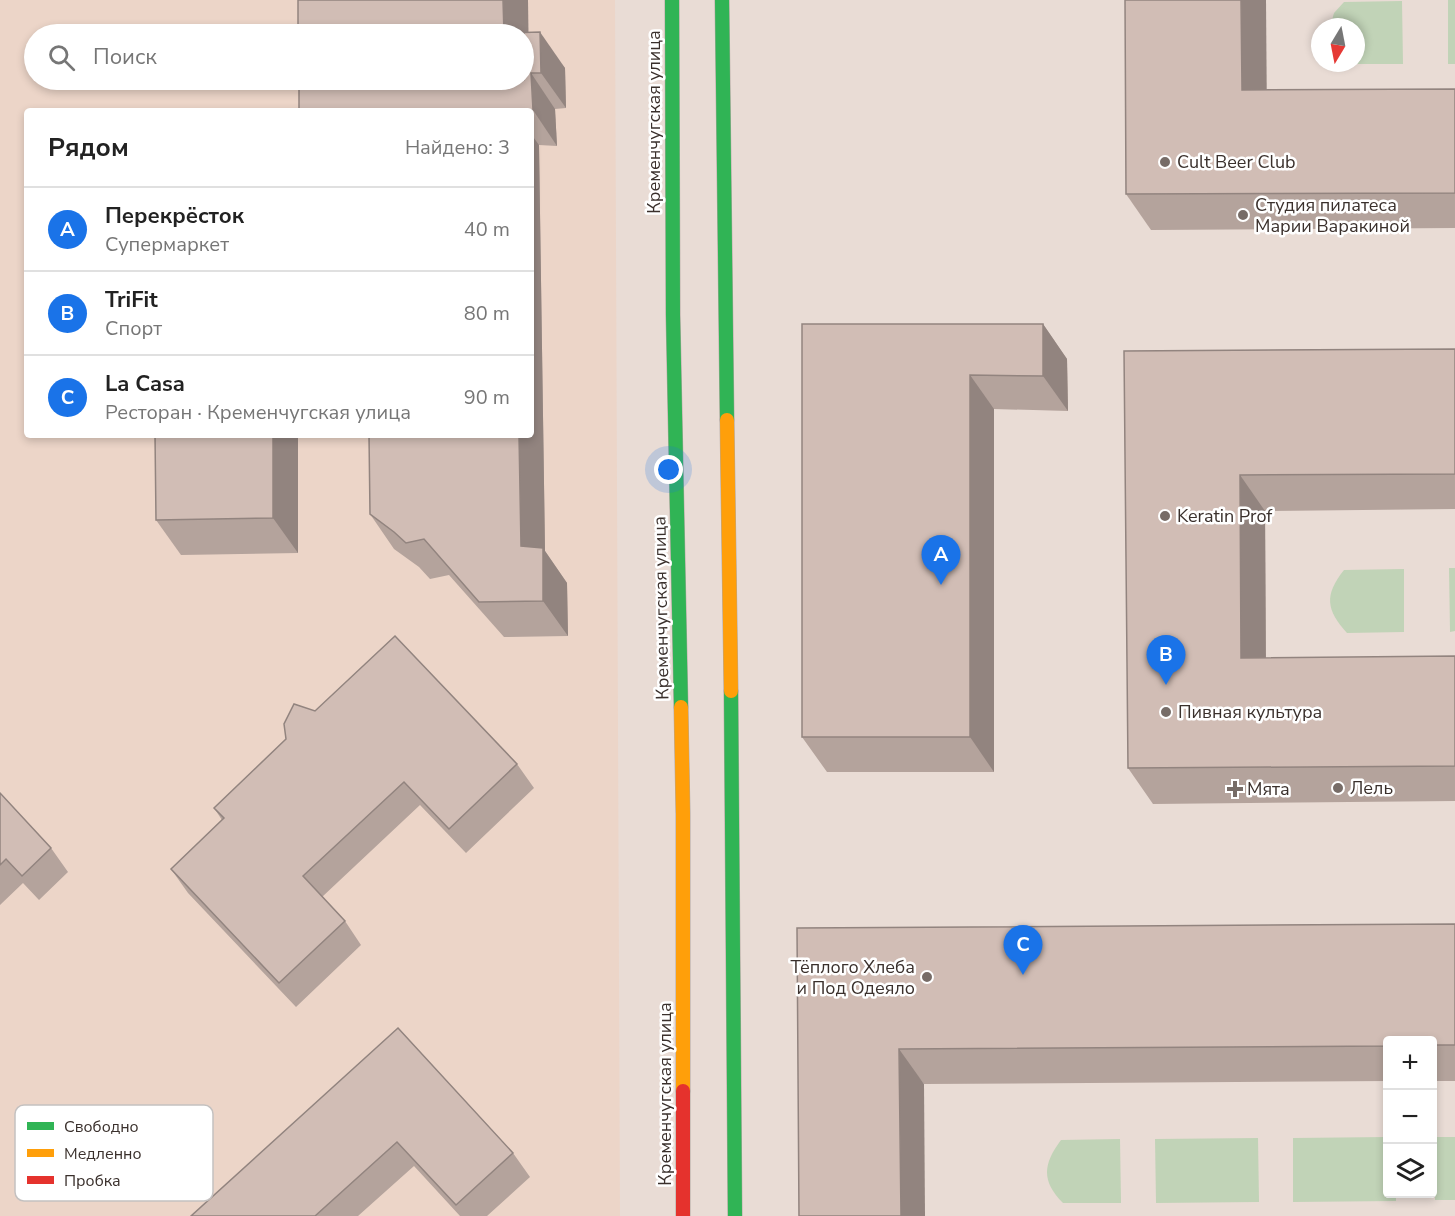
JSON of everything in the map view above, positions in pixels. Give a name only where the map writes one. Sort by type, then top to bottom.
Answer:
[{"type":"street","name":"Кременчугская улица","points":[[672,0],[673,315],[683,814],[683,1216]]},
{"type":"street","points":[[722,0],[733,825],[735,1216]]},
{"type":"shaded area","points":[[0,0],[615,0],[620,1216],[0,1216]]},
{"type":"green space","points":[[1448,0],[1455,0],[1455,64],[1448,64]]},
{"type":"green space","points":[[1402,1],[1403,64],[1365,64],[1365,18],[1333,18],[1344,2]]},
{"type":"green space","points":[[1449,568],[1455,568],[1455,631],[1450,632]]},
{"type":"green space","points":[[1404,569],[1404,632],[1347,633],[1335,617],[1330,602],[1333,587],[1344,570]]},
{"type":"green space","points":[[1383,1137],[1383,1198],[1396,1198],[1396,1201],[1293,1202],[1293,1138]]},
{"type":"green space","points":[[1437,1137],[1455,1137],[1455,1200],[1435,1200],[1437,1198]]},
{"type":"green space","points":[[1258,1138],[1259,1202],[1156,1203],[1155,1139]]},
{"type":"green space","points":[[1120,1139],[1121,1203],[1063,1203],[1051,1187],[1047,1172],[1051,1157],[1061,1140]]},
{"type":"building","points":[[298,0],[503,0],[504,24],[298,24]]},
{"type":"building","points":[[1125,0],[1241,0],[1242,90],[1455,89],[1455,193],[1126,194]]},
{"type":"building","points":[[534,32],[540,32],[541,73],[534,73]]},
{"type":"building","points":[[299,90],[532,90],[533,108],[299,108]]},
{"type":"building","points":[[802,324],[1043,324],[1043,376],[970,375],[970,737],[802,737]]},
{"type":"building","points":[[1455,349],[1455,474],[1240,475],[1241,658],[1455,656],[1455,766],[1128,768],[1124,351]]},
{"type":"building","points":[[155,438],[273,438],[273,518],[156,520]]},
{"type":"building","points":[[369,438],[519,438],[521,546],[543,548],[543,601],[479,602],[424,539],[406,543],[370,514]]},
{"type":"building","points":[[395,636],[517,764],[449,829],[404,782],[303,876],[345,921],[279,983],[171,869],[224,818],[214,808],[286,739],[284,724],[294,704],[315,711]]},
{"type":"building","points":[[0,793],[51,848],[22,876],[6,859],[0,865]]},
{"type":"building","points":[[1455,924],[1455,1045],[1437,1045],[1437,1036],[1383,1036],[1383,1046],[899,1049],[901,1216],[799,1216],[797,928]]},
{"type":"building","points":[[398,1028],[513,1153],[456,1205],[397,1142],[315,1216],[191,1216],[208,1201],[213,1201],[213,1196]]},
{"type":"traffic: fast","points":[[672,0],[673,315],[681,707]]},
{"type":"traffic: fast","points":[[722,0],[727,420]]},
{"type":"traffic: fast","points":[[731,691],[735,1216]]},
{"type":"traffic: slow","points":[[727,420],[731,691]]},
{"type":"traffic: slow","points":[[681,707],[683,1091]]},
{"type":"traffic: jam","points":[[683,1091],[683,1216]]},
{"type":"place","name":"Cult Beer Club","points":[[1165,162]]},
{"type":"place","name":"Студия пилатеса Марии Варакиной","points":[[1243,215]]},
{"type":"place","name":"Keratin Prof","points":[[1165,516]]},
{"type":"place","name":"Перекрёсток","points":[[941,585]]},
{"type":"place","name":"TriFit","points":[[1166,685]]},
{"type":"place","name":"Пивная культура","points":[[1166,712]]},
{"type":"place","name":"Лель","points":[[1338,788]]},
{"type":"place","name":"Мята","points":[[1235,789]]},
{"type":"place","name":"La Casa","points":[[1023,975]]},
{"type":"place","name":"Тёплого Хлеба и Под Одеяло","points":[[927,977]]}]
